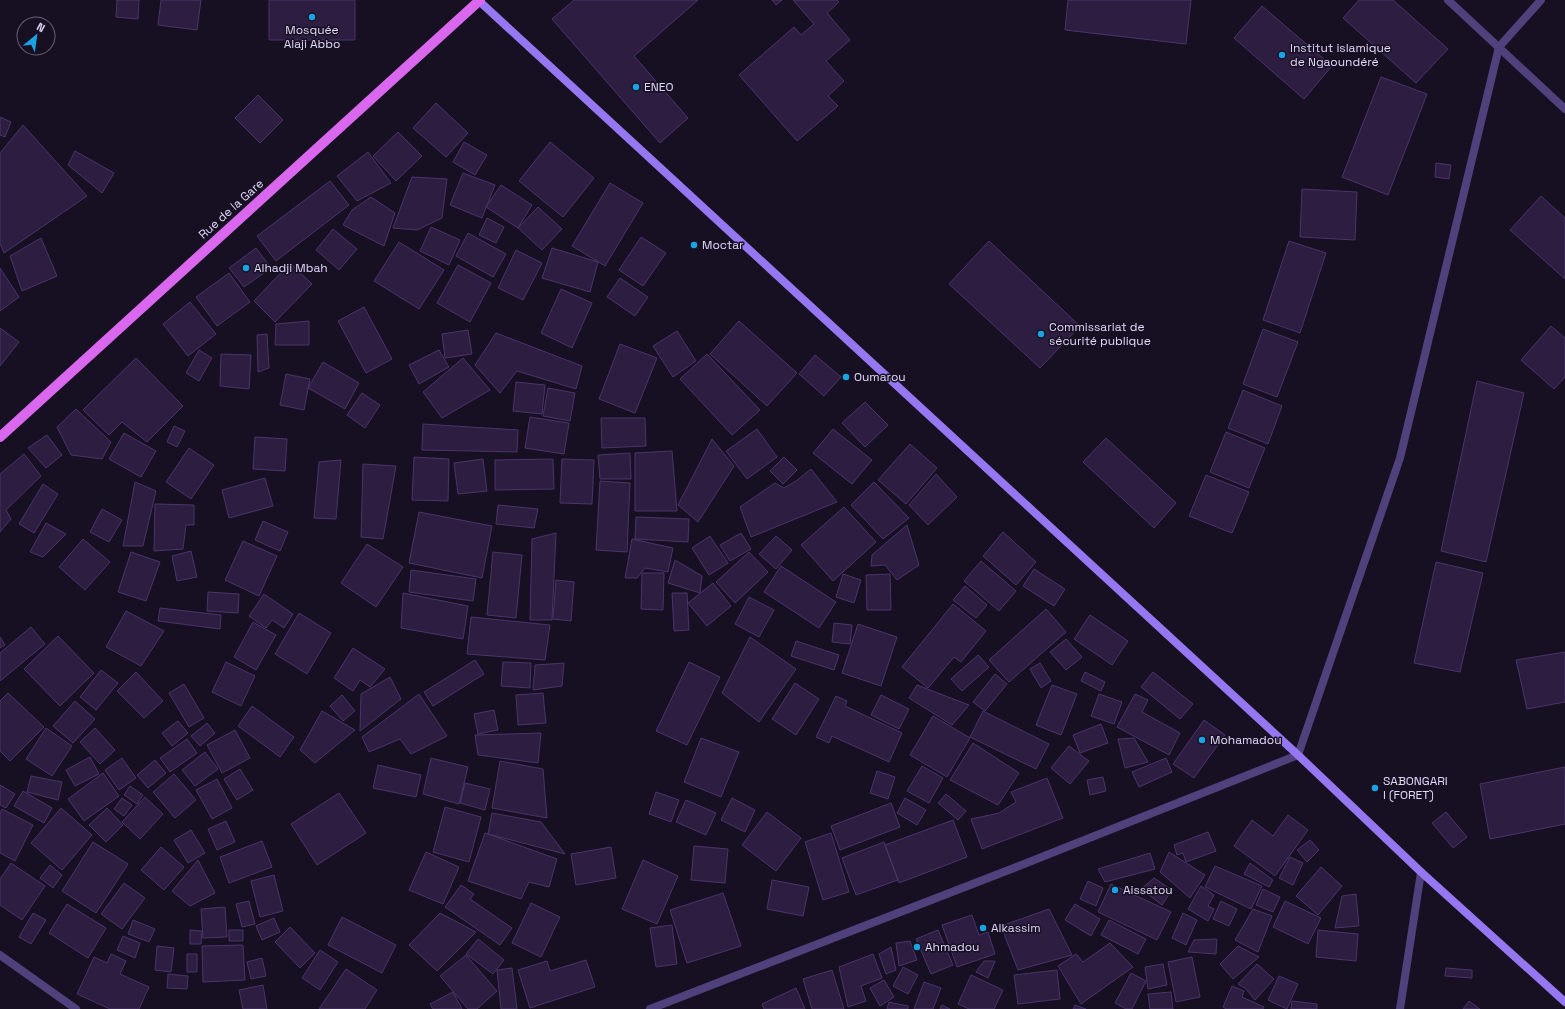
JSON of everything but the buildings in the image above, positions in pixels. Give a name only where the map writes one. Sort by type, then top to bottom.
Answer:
[{"type":"main road","name":"Rue de la Gare","points":[[0,438],[479,0]]},
{"type":"street","points":[[479,0],[1298,755],[1421,872],[1565,1002]]},
{"type":"street","points":[[1448,0],[1565,109]]},
{"type":"street","points":[[650,1009],[1004,872],[1298,755],[1400,458],[1499,48],[1541,0]]},
{"type":"street","points":[[1400,1009],[1421,872]]},
{"type":"street","points":[[1,958],[76,1009]]},
{"type":"place","name":"Mosquée Alaji Abbo","points":[[312,17]]},
{"type":"place","name":"Institut islamique de Ngaoundéré","points":[[1282,55]]},
{"type":"place","name":"ENEO","points":[[636,87]]},
{"type":"place","name":"Moctar","points":[[694,245]]},
{"type":"place","name":"Alhadji Mbah","points":[[246,268]]},
{"type":"place","name":"Commissariat de sécurité publique","points":[[1041,334]]},
{"type":"place","name":"Oumarou","points":[[846,377]]},
{"type":"place","name":"Mohamadou","points":[[1202,740]]},
{"type":"place","name":"SABONGARI I (FORET)","points":[[1375,788]]},
{"type":"place","name":"Aissatou","points":[[1115,890]]},
{"type":"place","name":"Alkassim","points":[[983,928]]},
{"type":"place","name":"Ahmadou","points":[[917,947]]}]
